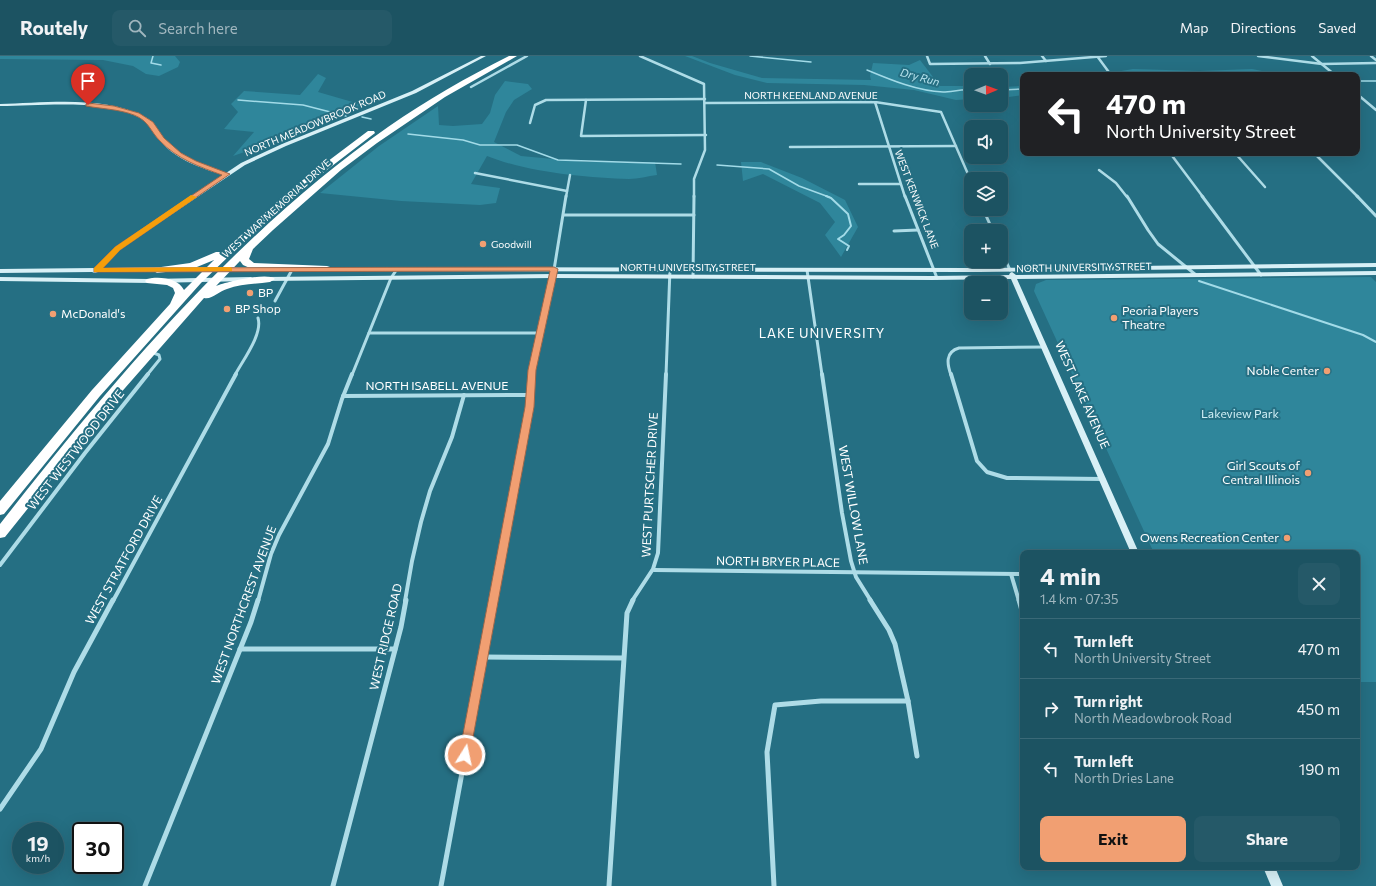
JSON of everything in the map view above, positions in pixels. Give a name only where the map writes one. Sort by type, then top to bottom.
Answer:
[{"type":"highway","name":"WEST WAR MEMORIAL DRIVE","points":[[0,510],[105,380],[198,280],[270,211],[374,131],[433,93],[500,56]]},
{"type":"highway","name":"WEST WAR MEMORIAL DRIVE","points":[[0,534],[63,454],[115,392],[226,269],[250,245],[313,189],[374,140],[434,100],[514,56]]},
{"type":"highway","points":[[157,270],[192,266],[214,257],[225,250],[270,211]]},
{"type":"highway","points":[[250,245],[244,256],[246,263],[256,266],[292,269],[327,269]]},
{"type":"highway","points":[[150,352],[191,311],[216,289],[237,282],[270,279]]},
{"type":"highway","points":[[150,280],[171,283],[179,289],[179,296],[169,310]]},
{"type":"main road","name":"NORTH MEADOWBROOK ROAD","points":[[88,280],[118,248],[227,174],[248,162],[274,149],[418,90],[484,56]]},
{"type":"main road","points":[[0,105],[92,105],[128,111],[148,121],[155,128],[163,141],[179,154],[194,162],[227,174]]},
{"type":"main road","name":"NORTH UNIVERSITY STREET","points":[[0,279],[216,280],[392,278],[670,269],[1010,270],[1376,265]]},
{"type":"main road","points":[[0,271],[292,269]]},
{"type":"main road","name":"NORTH UNIVERSITY STREET","points":[[327,269],[554,272],[670,277],[808,278],[1376,273]]},
{"type":"main road","points":[[23,280],[53,275],[87,273],[96,270]]},
{"type":"main road","name":"WEST LAKE AVENUE","points":[[1010,270],[1046,347],[1134,550]]},
{"type":"main road","points":[[1270,870],[1277,886]]},
{"type":"street","points":[[471,87],[527,56]]},
{"type":"street","points":[[640,56],[704,84],[706,135],[704,154],[694,179],[694,277]]},
{"type":"street","points":[[927,56],[930,64],[990,64],[1106,56]]},
{"type":"street","points":[[985,56],[990,64]]},
{"type":"street","points":[[1042,56],[1046,61]]},
{"type":"street","points":[[1098,56],[1109,72]]},
{"type":"street","points":[[1258,56],[1322,64],[1376,63]]},
{"type":"street","points":[[1312,56],[1331,72]]},
{"type":"street","points":[[1371,56],[1376,60]]},
{"type":"street","points":[[1360,97],[1376,110]]},
{"type":"street","points":[[530,123],[535,104],[546,100],[704,99]]},
{"type":"street","points":[[586,100],[581,136],[706,135]]},
{"type":"street","name":"NORTH KEENLAND AVENUE","points":[[705,104],[875,102],[942,112],[956,146]]},
{"type":"street","name":"WEST KENWICK LANE","points":[[875,102],[908,208],[937,278]]},
{"type":"street","points":[[790,147],[956,146],[967,172]]},
{"type":"street","points":[[1172,156],[1261,275]]},
{"type":"street","points":[[1238,156],[1265,187]]},
{"type":"street","points":[[1317,156],[1376,216]]},
{"type":"street","points":[[1099,170],[1116,182],[1154,240],[1196,275]]},
{"type":"street","points":[[475,173],[567,191]]},
{"type":"street","points":[[441,886],[531,395],[532,370],[554,272],[570,175]]},
{"type":"street","points":[[859,184],[900,184]]},
{"type":"street","points":[[564,215],[694,215]]},
{"type":"street","points":[[894,231],[918,230]]},
{"type":"street","name":"WEST LAKE AVENUE","points":[[1008,266],[1010,270]]},
{"type":"street","points":[[275,301],[292,269]]},
{"type":"street","name":"WEST NORTHCREST AVENUE","points":[[145,886],[258,602],[271,554],[279,535],[328,444],[343,396],[397,269]]},
{"type":"street","name":"WEST PURTSCHER DRIVE","points":[[608,886],[623,658],[628,609],[654,570],[658,553],[670,269]]},
{"type":"street","name":"WEST WILLOW LANE","points":[[807,270],[842,513],[854,573],[893,637],[908,702],[917,756]]},
{"type":"street","name":"WEST STRATFORD DRIVE","points":[[0,809],[41,749],[74,672],[258,333],[260,325],[258,318]]},
{"type":"street","points":[[369,333],[540,333]]},
{"type":"street","points":[[1046,347],[963,347],[954,348],[948,354],[948,366],[977,461],[988,472],[998,477],[1103,479]]},
{"type":"street","name":"WEST WESTWOOD DRIVE","points":[[0,565],[80,459],[157,364],[160,359],[159,356],[150,352]]},
{"type":"street","name":"WEST RIDGE ROAD","points":[[333,886],[401,627],[412,561],[421,522],[429,496],[452,437],[464,395]]},
{"type":"street","name":"NORTH ISABELL AVENUE","points":[[343,396],[531,395]]},
{"type":"street","name":"NORTH BRYER PLACE","points":[[654,570],[1020,574]]},
{"type":"street","points":[[1012,574],[1020,603]]},
{"type":"street","points":[[240,649],[395,649]]},
{"type":"street","points":[[483,657],[623,658]]},
{"type":"street","points":[[774,886],[767,752],[775,705],[821,701],[908,702]]},
{"type":"green space","points":[[0,56],[175,56],[180,62],[178,67],[159,76],[146,74],[133,66],[103,60],[0,59]]},
{"type":"green space","points":[[685,56],[692,56],[710,63],[762,78],[871,80],[870,76],[873,63],[909,65],[920,60],[940,86],[964,86],[964,99],[956,100],[914,90],[864,85],[767,83],[735,75]]},
{"type":"green space","points":[[1133,69],[1199,71],[1252,69],[1267,72],[1116,72]]},
{"type":"green space","points":[[318,74],[326,78],[318,92],[363,105],[289,130],[270,143],[233,156],[254,132],[224,129],[238,112],[231,104],[244,91],[300,95]]},
{"type":"green space","points":[[505,81],[528,84],[532,89],[514,100],[506,112],[494,142],[521,156],[586,162],[655,162],[657,175],[636,179],[576,176],[520,166],[487,156],[471,184],[500,188],[496,203],[480,205],[401,201],[320,193],[379,146],[438,106],[439,125],[453,126],[482,124],[490,113],[495,95]]},
{"type":"green space","points":[[1020,86],[1020,95],[1008,97],[1008,87]]},
{"type":"green space","points":[[741,162],[761,162],[802,178],[845,200],[858,227],[841,257],[825,235],[835,222],[820,203],[763,174],[743,181]]},
{"type":"green space","name":"Lakeview Park","points":[[1371,277],[1376,282],[1376,682],[1360,682],[1360,550],[1153,550],[1034,291],[1036,284],[1046,280]]},
{"type":"waterway","points":[[153,56],[151,63],[161,65]]},
{"type":"waterway","name":"Dry Run","points":[[750,56],[811,62]]},
{"type":"waterway","name":"Dry Run","points":[[867,70],[924,90],[943,92],[964,90]]},
{"type":"waterway","name":"Dry Run","points":[[1360,81],[1376,81]]},
{"type":"waterway","name":"Dry Run","points":[[1008,90],[1020,89]]},
{"type":"waterway","points":[[238,100],[303,105],[346,116]]},
{"type":"waterway","points":[[362,117],[371,119]]},
{"type":"waterway","points":[[408,134],[463,140],[480,145],[517,145],[558,160],[681,164]]},
{"type":"waterway","points":[[717,165],[769,169],[799,186],[829,197]]},
{"type":"waterway","points":[[826,196],[831,198],[848,214],[851,226],[844,235],[838,239],[849,246],[847,250]]},
{"type":"waterway","points":[[1199,281],[1363,335],[1376,342]]},
{"type":"slow traffic","points":[[193,197],[118,248],[96,270],[230,269]]},
{"type":"place","name":"Goodwill","points":[[483,244]]},
{"type":"place","name":"BP","points":[[250,293]]},
{"type":"place","name":"BP Shop","points":[[227,309]]},
{"type":"place","name":"McDonald's","points":[[53,314]]},
{"type":"place","name":"Peoria Players Theatre","points":[[1114,318]]},
{"type":"place","name":"Noble Center","points":[[1327,371]]},
{"type":"place","name":"Girl Scouts of Central Illinois","points":[[1308,473]]},
{"type":"place","name":"Owens Recreation Center","points":[[1287,538]]},
{"type":"district","name":"LAKE UNIVERSITY","points":[[822,333]]},
{"type":"route","points":[[88,105],[125,110],[137,114],[151,123],[162,140],[179,154],[194,162],[227,174],[118,248],[96,270],[554,269],[532,370],[530,407],[465,755]]}]
